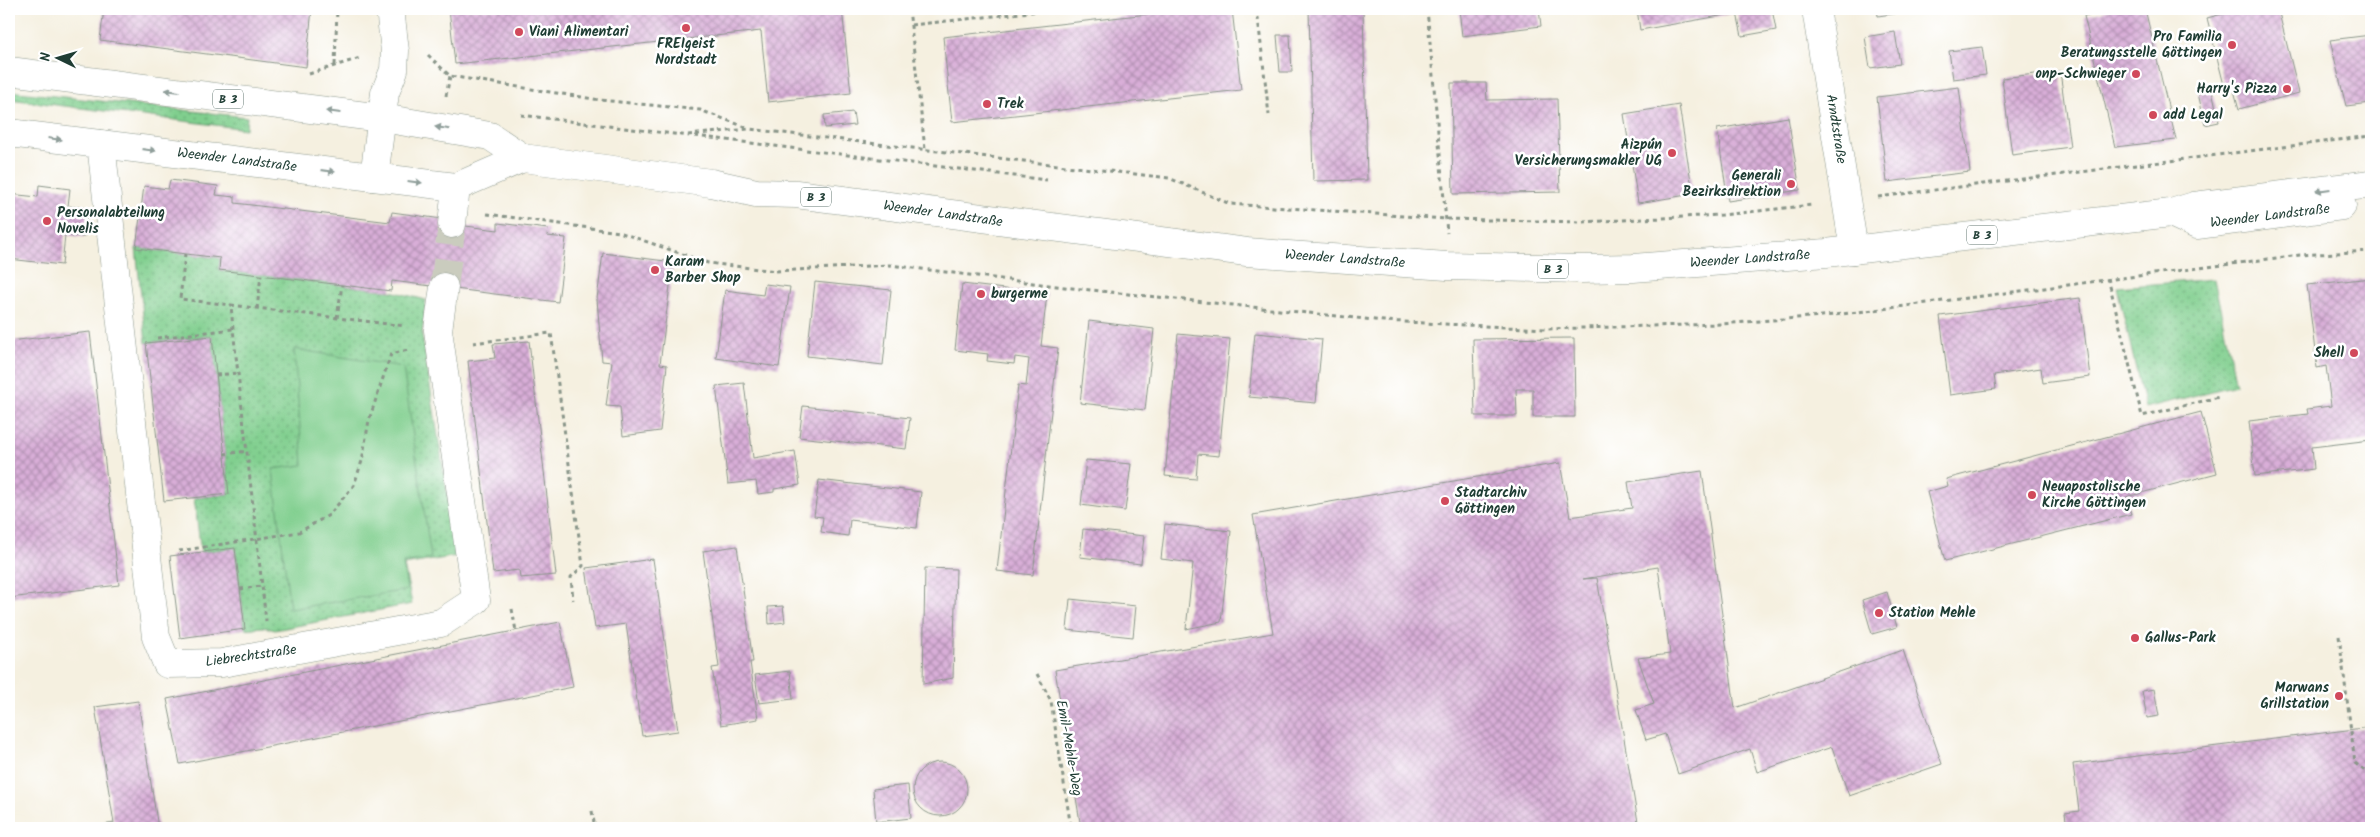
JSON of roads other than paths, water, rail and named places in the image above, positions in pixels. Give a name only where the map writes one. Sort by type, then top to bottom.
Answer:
[{"type":"main road","points":[[378,9],[384,106]]},
{"type":"main road","points":[[374,177],[384,106],[394,70],[395,51],[390,9]]},
{"type":"main road","name":"Arndtstraße","points":[[1816,9],[1848,201],[1854,250]]},
{"type":"main road","name":"Weender Landstraße","points":[[9,71],[75,79],[384,106],[490,136],[523,158],[711,183],[756,192],[796,194],[1177,244],[1325,259],[1446,266],[1582,270],[1633,268],[1854,250],[2171,213],[2194,206],[2371,184]]},
{"type":"main road","name":"Weender Landstraße","points":[[9,133],[374,177],[454,207],[523,158]]},
{"type":"main road","name":"Liebrechtstraße","points":[[101,144],[156,637],[167,664],[222,663],[441,622],[476,600],[439,338],[444,288]]},
{"type":"main road","name":"Weender Landstraße","points":[[2171,213],[2197,225],[2371,203]]},
{"type":"tunnel","points":[[444,287],[452,224]]},
{"type":"place","name":"FREIgeist Nordstadt","points":[[686,28]]},
{"type":"place","name":"Viani Alimentari","points":[[519,32]]},
{"type":"place","name":"Pro Familia Beratungsstelle Göttingen","points":[[2232,45]]},
{"type":"place","name":"onp-Schwieger","points":[[2136,74]]},
{"type":"place","name":"Harry's Pizza","points":[[2287,89]]},
{"type":"place","name":"Trek","points":[[987,104]]},
{"type":"place","name":"add Legal","points":[[2153,115]]},
{"type":"place","name":"Aizpún Versicherungsmakler UG","points":[[1672,153]]},
{"type":"place","name":"Generali Bezirksdirektion","points":[[1791,184]]},
{"type":"place","name":"Personalabteilung Novelis","points":[[47,221]]},
{"type":"place","name":"Karam Barber Shop","points":[[655,270]]},
{"type":"place","name":"burgerme","points":[[981,294]]},
{"type":"place","name":"Shell","points":[[2354,353]]},
{"type":"place","name":"Neuapostolische Kirche Göttingen","points":[[2032,495]]},
{"type":"place","name":"Stadtarchiv Göttingen","points":[[1445,501]]},
{"type":"place","name":"Station Mehle","points":[[1879,613]]},
{"type":"place","name":"Gallus-Park","points":[[2135,638]]},
{"type":"place","name":"Marwans Grillstation","points":[[2339,696]]}]
